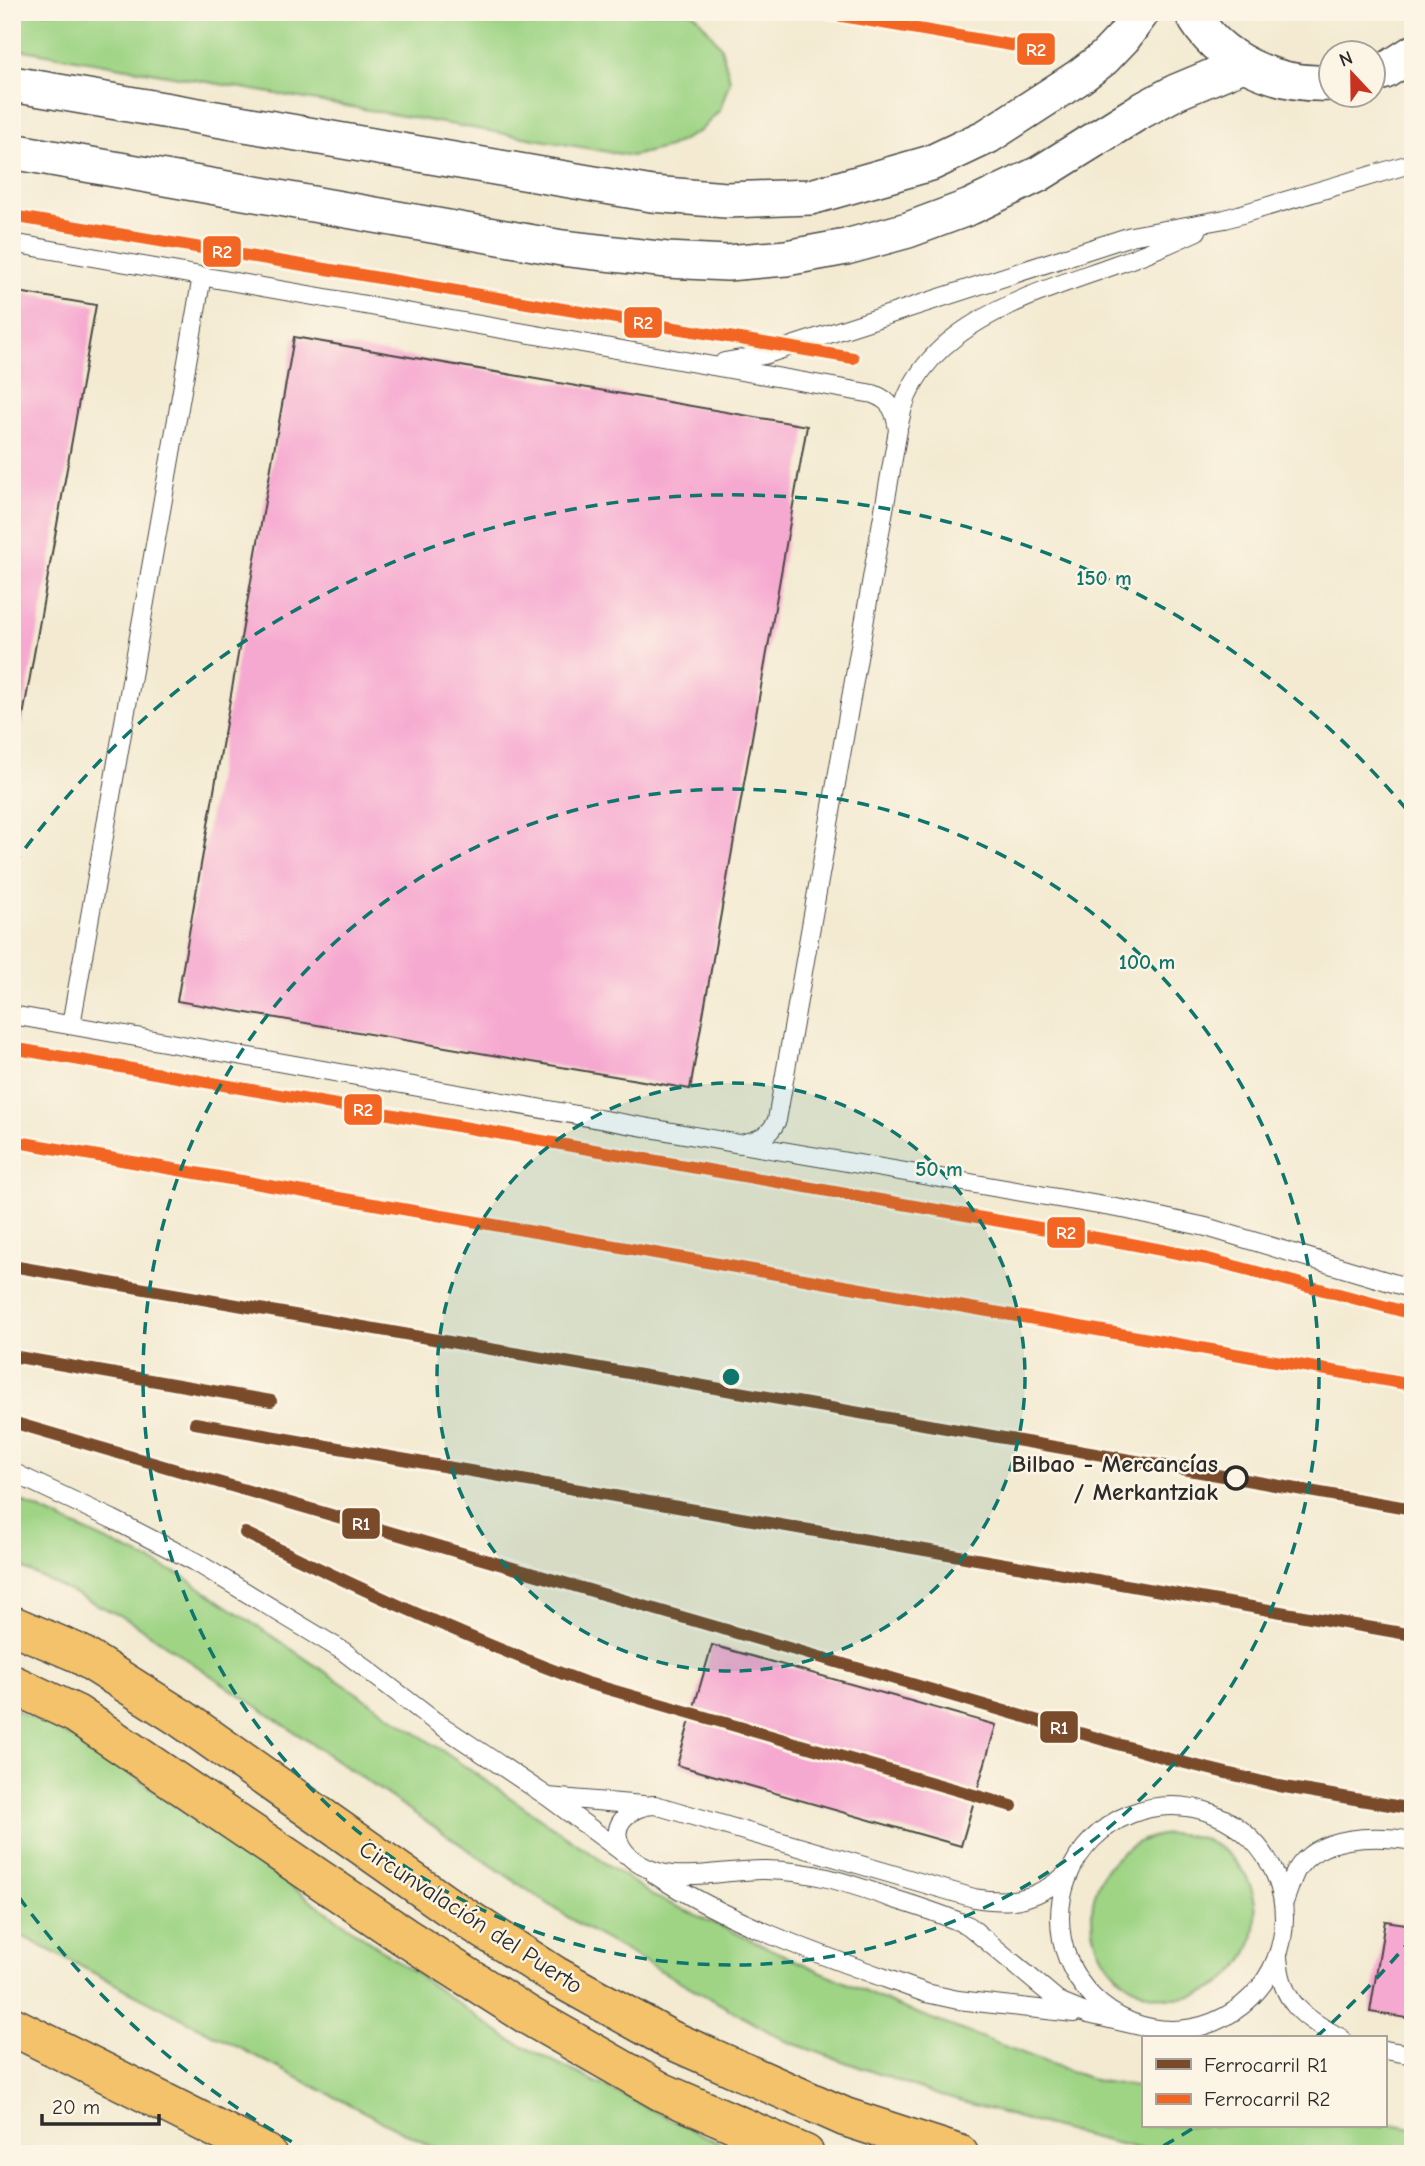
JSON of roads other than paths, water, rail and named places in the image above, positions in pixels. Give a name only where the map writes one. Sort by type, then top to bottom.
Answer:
[{"type":"highway","name":"Circunvalación del Puerto","points":[[12,1625],[78,1653],[181,1718],[449,1907],[554,1975],[669,2039],[845,2117],[959,2154]]},
{"type":"highway","name":"Circunvalación del Puerto","points":[[12,1684],[76,1714],[405,1937],[529,2015],[662,2092],[805,2154]]},
{"type":"highway","points":[[12,2026],[267,2154]]},
{"type":"street","points":[[12,84],[652,194],[726,200],[811,197],[931,163],[988,135],[1104,58],[1142,12]]},
{"type":"street","points":[[1192,12],[1216,43],[1243,64],[1277,79],[1316,84]]},
{"type":"street","points":[[1386,70],[1413,53]]},
{"type":"street","points":[[12,151],[562,248],[667,260],[727,263],[786,258],[846,247],[908,230],[970,207],[1039,174],[1176,92],[1243,64]]},
{"type":"lane","points":[[693,362],[719,363],[764,355],[1131,236],[1225,219],[1413,163]]},
{"type":"lane","points":[[740,1144],[765,1136],[773,1130],[777,1120],[902,405],[917,378],[940,351],[970,326],[1011,304],[1141,256],[1225,219]]},
{"type":"lane","points":[[12,243],[873,394],[884,398],[891,406],[898,430]]},
{"type":"lane","points":[[71,1025],[202,276]]},
{"type":"lane","points":[[12,1015],[1115,1208],[1206,1227],[1413,1289]]},
{"type":"lane","points":[[12,1472],[194,1561],[342,1651],[433,1720],[548,1797],[633,1860],[690,1897],[724,1915],[926,1993],[1010,2007],[1088,2014],[1202,2036]]},
{"type":"lane","points":[[548,1797],[665,1808],[995,1902],[1028,1897],[1045,1890],[1069,1872]]},
{"type":"lane","points":[[643,1805],[632,1809],[623,1818],[618,1829],[622,1848],[633,1860],[659,1872],[679,1875],[745,1869],[780,1870],[815,1874],[853,1883],[969,1926],[1060,2003],[1088,2014]]},
{"type":"lane","points":[[1140,2026],[1111,2013],[1087,1992],[1070,1966],[1060,1935],[1060,1902],[1069,1872],[1086,1844],[1111,1824],[1140,1810],[1172,1806],[1204,1810],[1233,1823],[1258,1844],[1275,1871],[1284,1902],[1284,1930],[1278,1957],[1262,1987],[1237,2010],[1207,2025],[1173,2031]]},
{"type":"lane","points":[[1284,1902],[1296,1871],[1306,1860],[1342,1840],[1365,1837],[1410,1841]]},
{"type":"lane","points":[[1278,1957],[1283,1987],[1294,2005],[1307,2020],[1337,2036]]},
{"type":"lane","points":[[1386,2050],[1413,2054]]},
{"type":"rail line","name":"R2","points":[[819,12],[1046,51]]},
{"type":"rail line","name":"R2","points":[[12,216],[853,358]]},
{"type":"rail line","name":"R2","points":[[12,1048],[1131,1244],[1208,1259],[1413,1314]]},
{"type":"rail line","name":"R2","points":[[12,1141],[1413,1385]]},
{"type":"rail line","name":"R1","points":[[12,1266],[1413,1509]]},
{"type":"rail line","name":"R1","points":[[12,1356],[271,1401]]},
{"type":"rail line","name":"R1","points":[[12,1422],[1169,1759],[1279,1786],[1413,1809]]},
{"type":"rail line","name":"R1","points":[[195,1423],[1413,1635]]},
{"type":"rail line","name":"R1","points":[[245,1533],[413,1612],[584,1682],[1012,1806]]},
{"type":"place","name":"Bilbao - Mercancías / Merkantziak","points":[[1236,1478]]}]
